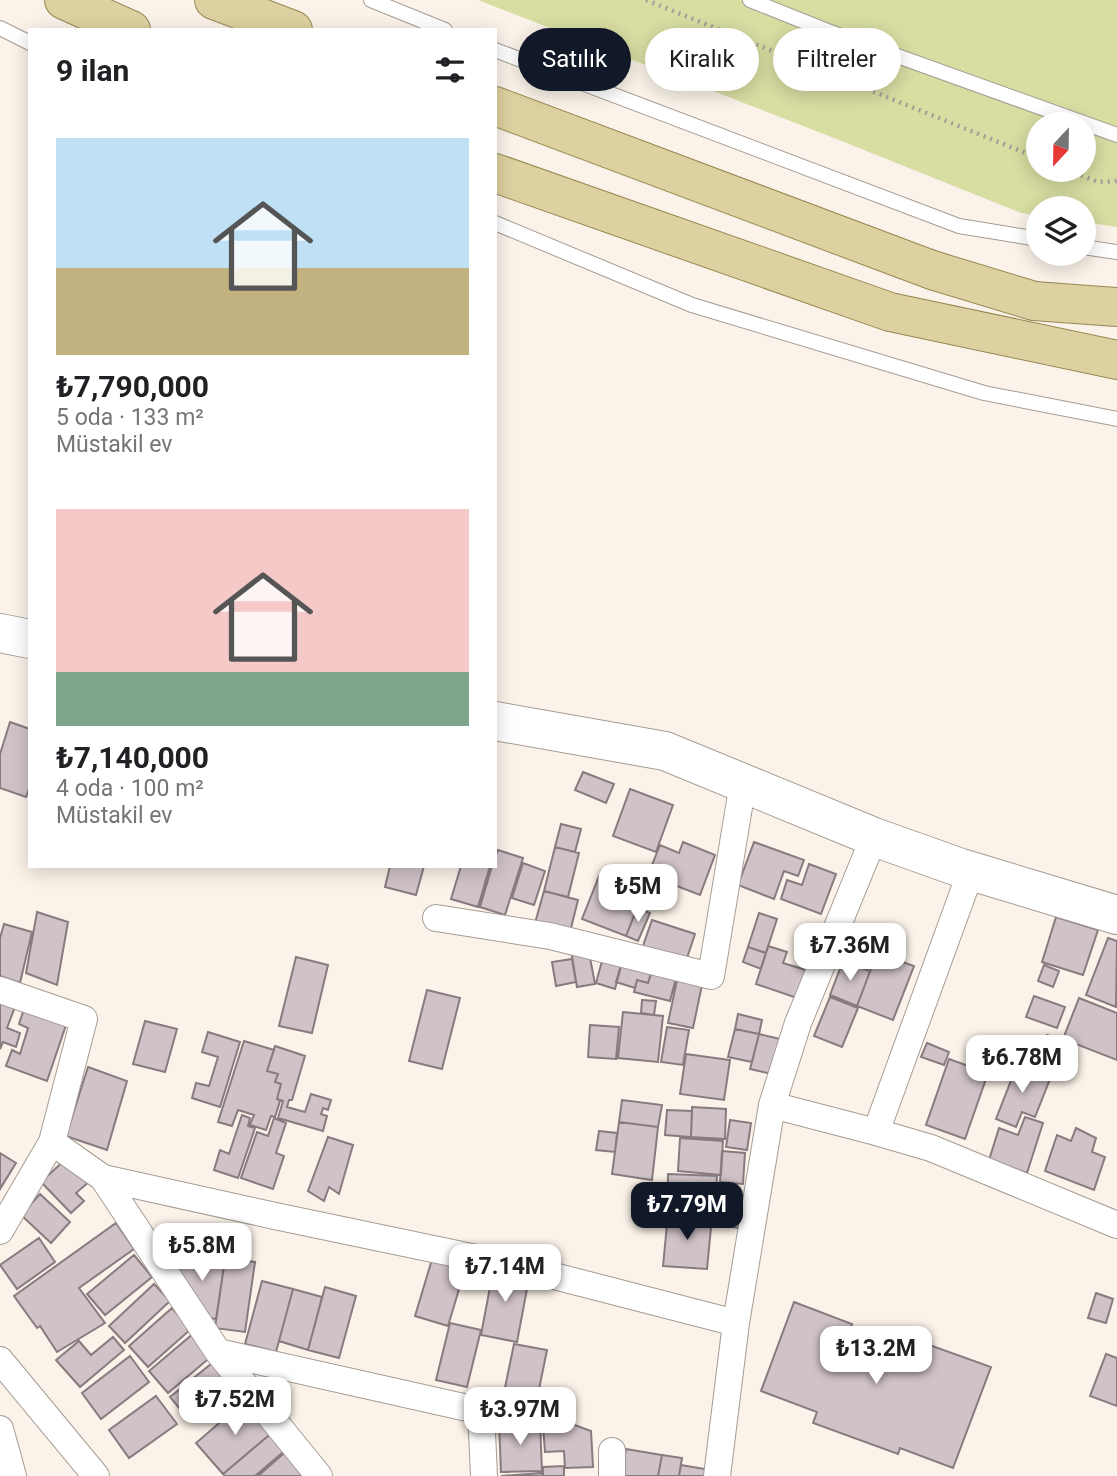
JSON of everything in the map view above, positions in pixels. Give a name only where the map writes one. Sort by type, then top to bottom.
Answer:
[{"type":"main road","points":[[64,0],[127,28]]},
{"type":"main road","points":[[214,0],[288,28]]},
{"type":"main road","points":[[497,107],[932,270],[1034,301],[1117,307]]},
{"type":"main road","points":[[497,174],[890,312],[1117,360]]},
{"type":"street","points":[[0,633],[28,639]]},
{"type":"street","points":[[497,721],[665,751],[874,837],[971,871],[1117,915]]},
{"type":"street","points":[[436,919],[550,936],[711,976],[743,783]]},
{"type":"street","points":[[717,1476],[736,1323],[772,1105],[798,1023],[874,837]]},
{"type":"street","points":[[876,1132],[971,871]]},
{"type":"street","points":[[0,990],[84,1020],[52,1142],[0,1231]]},
{"type":"street","points":[[772,1105],[930,1148],[1115,1218]]},
{"type":"street","points":[[52,1142],[103,1178],[218,1352],[319,1476]]},
{"type":"street","points":[[103,1178],[519,1267],[736,1323]]},
{"type":"street","points":[[218,1352],[481,1411],[484,1476]]},
{"type":"street","points":[[0,1360],[96,1476]]},
{"type":"street","points":[[0,1429],[13,1476]]},
{"type":"lane","points":[[371,0],[439,28]]},
{"type":"lane","points":[[750,0],[825,30],[1117,135]]},
{"type":"lane","points":[[0,27],[28,42]]},
{"type":"lane","points":[[497,51],[959,226],[1026,237]]},
{"type":"lane","points":[[497,224],[692,305],[984,393],[1117,419]]},
{"type":"lane","points":[[1096,249],[1117,253]]},
{"type":"path","points":[[646,0],[1026,153]]},
{"type":"path","points":[[1096,181],[1117,181]]},
{"type":"green space","points":[[478,0],[1117,0],[1117,227],[1096,224],[1096,196],[1026,196],[1026,214],[713,91],[759,91],[759,28],[645,28],[645,65],[631,59],[631,28],[550,28]]},
{"type":"building","points":[[10,722],[28,728],[26,797],[0,788],[0,754]]},
{"type":"building","points":[[583,772],[614,784],[606,803],[575,790]]},
{"type":"building","points":[[630,789],[673,805],[656,852],[613,836]]},
{"type":"building","points":[[561,824],[581,829],[575,852],[555,847]]},
{"type":"building","points":[[683,842],[715,855],[700,895],[648,875],[660,845],[679,853]]},
{"type":"building","points":[[754,842],[804,860],[798,876],[784,871],[774,899],[738,885]]},
{"type":"building","points":[[555,847],[579,853],[568,897],[544,891]]},
{"type":"building","points":[[498,850],[523,858],[505,915],[480,907],[491,868],[497,868]]},
{"type":"building","points":[[523,863],[545,871],[534,905],[512,898]]},
{"type":"building","points":[[809,864],[836,874],[821,914],[781,899],[787,880],[802,885]]},
{"type":"building","points":[[390,868],[423,868],[416,895],[385,887]]},
{"type":"building","points":[[460,868],[489,868],[478,907],[451,899]]},
{"type":"building","points":[[601,871],[645,889],[626,936],[582,919]]},
{"type":"building","points":[[544,891],[578,900],[570,932],[535,923]]},
{"type":"building","points":[[637,908],[650,913],[638,941],[626,936]]},
{"type":"building","points":[[37,912],[68,922],[57,985],[26,973]]},
{"type":"building","points":[[759,913],[777,919],[766,953],[748,947]]},
{"type":"building","points":[[1056,917],[1098,930],[1083,975],[1042,962]]},
{"type":"building","points":[[652,920],[695,934],[686,961],[643,946]]},
{"type":"building","points":[[4,924],[32,932],[20,983],[0,976],[0,938]]},
{"type":"building","points":[[1108,938],[1117,941],[1116,1007],[1086,995]]},
{"type":"building","points":[[768,946],[787,952],[783,963],[806,970],[797,998],[756,984]]},
{"type":"building","points":[[588,947],[595,984],[577,987],[571,950]]},
{"type":"building","points":[[748,947],[766,953],[761,969],[743,962]]},
{"type":"building","points":[[605,950],[624,955],[615,989],[596,983]]},
{"type":"building","points":[[877,953],[914,966],[893,1020],[857,1006]]},
{"type":"building","points":[[624,955],[654,963],[648,983],[637,980],[635,988],[616,982]]},
{"type":"building","points":[[296,957],[328,965],[312,1033],[279,1026]]},
{"type":"building","points":[[572,959],[576,982],[556,986],[552,962]]},
{"type":"building","points":[[843,961],[870,971],[857,1006],[830,995]]},
{"type":"building","points":[[1044,965],[1059,971],[1053,987],[1038,981]]},
{"type":"building","points":[[652,971],[676,978],[670,1001],[634,992],[637,980],[648,983]]},
{"type":"building","points":[[677,980],[702,985],[693,1028],[668,1023]]},
{"type":"building","points":[[427,990],[460,998],[442,1069],[409,1061]]},
{"type":"building","points":[[1034,996],[1065,1007],[1057,1028],[1026,1017]]},
{"type":"building","points":[[830,997],[858,1008],[842,1047],[814,1036]]},
{"type":"building","points":[[0,998],[16,1004],[7,1028],[20,1033],[16,1047],[3,1042],[0,1049]]},
{"type":"building","points":[[1079,998],[1117,1013],[1117,1060],[1063,1039]]},
{"type":"building","points":[[642,1000],[656,1001],[654,1015],[641,1013]]},
{"type":"building","points":[[25,1006],[67,1022],[47,1081],[6,1066],[12,1050],[20,1054],[28,1028],[19,1024]]},
{"type":"building","points":[[623,1012],[663,1016],[658,1062],[618,1058]]},
{"type":"building","points":[[738,1014],[762,1020],[759,1034],[735,1029]]},
{"type":"building","points":[[145,1021],[177,1029],[165,1072],[133,1064]]},
{"type":"building","points":[[590,1025],[619,1027],[616,1059],[588,1057]]},
{"type":"building","points":[[667,1027],[689,1030],[683,1065],[661,1062]]},
{"type":"building","points":[[735,1029],[759,1034],[752,1062],[728,1057]]},
{"type":"building","points":[[208,1032],[240,1042],[220,1107],[192,1098],[196,1083],[209,1086],[218,1057],[202,1052]]},
{"type":"building","points":[[759,1034],[780,1039],[772,1074],[750,1069]]},
{"type":"building","points":[[1047,1035],[1062,1041],[1048,1077],[1021,1066],[1028,1049],[1040,1053]]},
{"type":"building","points":[[244,1041],[274,1050],[267,1071],[278,1074],[275,1082],[281,1084],[277,1099],[280,1101],[275,1117],[271,1116],[266,1130],[250,1125],[254,1115],[238,1110],[232,1126],[218,1122]]},
{"type":"building","points":[[927,1043],[949,1052],[944,1065],[921,1057]]},
{"type":"building","points":[[275,1046],[305,1056],[292,1100],[289,1100],[287,1107],[305,1112],[311,1094],[331,1100],[328,1110],[323,1108],[321,1114],[327,1116],[323,1131],[278,1118],[283,1101],[277,1099],[281,1084],[275,1082],[278,1074],[267,1071]]},
{"type":"building","points":[[686,1054],[730,1060],[724,1100],[680,1094]]},
{"type":"building","points":[[949,1059],[988,1073],[965,1139],[926,1125]]},
{"type":"building","points":[[1014,1064],[1050,1079],[1035,1117],[1022,1112],[1016,1127],[996,1119],[1012,1078],[1009,1076]]},
{"type":"building","points":[[88,1067],[127,1081],[107,1150],[66,1136]]},
{"type":"building","points":[[622,1100],[662,1105],[658,1127],[619,1122]]},
{"type":"building","points":[[692,1107],[726,1109],[725,1139],[691,1137]]},
{"type":"building","points":[[667,1110],[692,1111],[691,1137],[665,1135]]},
{"type":"building","points":[[242,1115],[250,1118],[248,1126],[255,1128],[238,1178],[214,1170],[220,1150],[229,1154]]},
{"type":"building","points":[[1025,1117],[1043,1123],[1027,1173],[989,1160],[999,1128],[1018,1135]]},
{"type":"building","points":[[274,1118],[286,1123],[276,1153],[284,1156],[273,1189],[241,1178],[257,1132],[268,1136]]},
{"type":"building","points":[[730,1120],[751,1123],[747,1150],[726,1147]]},
{"type":"building","points":[[619,1122],[658,1127],[652,1180],[612,1174]]},
{"type":"building","points":[[1076,1128],[1096,1138],[1092,1152],[1105,1157],[1094,1190],[1045,1171],[1057,1135],[1071,1141]]},
{"type":"building","points":[[599,1131],[617,1133],[615,1152],[596,1150]]},
{"type":"building","points":[[328,1137],[353,1145],[339,1194],[329,1187],[324,1201],[308,1191]]},
{"type":"building","points":[[680,1138],[723,1141],[721,1175],[678,1171]]},
{"type":"building","points":[[722,1151],[745,1153],[743,1184],[720,1182]]},
{"type":"building","points":[[0,1153],[16,1163],[0,1189]]},
{"type":"building","points":[[67,1158],[90,1181],[76,1193],[84,1201],[71,1213],[41,1182]]},
{"type":"building","points":[[668,1174],[717,1176],[715,1215],[667,1213]]},
{"type":"building","points":[[40,1194],[70,1222],[51,1243],[21,1215]]},
{"type":"building","points":[[719,1197],[742,1201],[738,1228],[715,1224]]},
{"type":"building","points":[[668,1214],[712,1217],[707,1269],[663,1266]]},
{"type":"building","points":[[116,1223],[134,1249],[79,1288],[105,1323],[57,1352],[40,1326],[37,1328],[14,1296]]},
{"type":"building","points":[[39,1238],[55,1262],[17,1289],[0,1265]]},
{"type":"building","points":[[134,1255],[152,1277],[105,1315],[87,1294]]},
{"type":"building","points":[[433,1256],[466,1266],[448,1326],[415,1316]]},
{"type":"building","points":[[174,1259],[224,1266],[216,1319],[210,1318],[173,1267]]},
{"type":"building","points":[[239,1260],[255,1262],[245,1332],[215,1328],[224,1266],[238,1268]]},
{"type":"building","points":[[494,1266],[530,1273],[517,1342],[481,1335]]},
{"type":"building","points":[[262,1281],[293,1289],[276,1352],[245,1344]]},
{"type":"building","points":[[154,1284],[170,1301],[125,1343],[109,1326]]},
{"type":"building","points":[[325,1287],[356,1296],[339,1358],[308,1350]]},
{"type":"building","points":[[293,1289],[322,1297],[308,1350],[279,1341]]},
{"type":"building","points":[[1096,1293],[1113,1299],[1106,1323],[1088,1318]]},
{"type":"building","points":[[794,1302],[852,1324],[851,1328],[920,1354],[924,1343],[991,1367],[953,1468],[900,1448],[898,1454],[813,1423],[817,1412],[761,1391]]},
{"type":"building","points":[[172,1308],[191,1329],[148,1367],[129,1346]]},
{"type":"building","points":[[450,1323],[481,1330],[467,1387],[436,1380]]},
{"type":"building","points":[[194,1333],[213,1355],[168,1393],[149,1371]]},
{"type":"building","points":[[113,1337],[124,1350],[80,1387],[56,1360],[79,1341],[91,1355]]},
{"type":"building","points":[[514,1344],[547,1350],[535,1409],[502,1402]]},
{"type":"building","points":[[1106,1354],[1117,1358],[1117,1406],[1090,1396]]},
{"type":"building","points":[[130,1356],[149,1382],[101,1419],[82,1393]]},
{"type":"building","points":[[216,1360],[235,1383],[189,1420],[170,1397]]},
{"type":"building","points":[[156,1396],[177,1424],[129,1458],[109,1430]]},
{"type":"building","points":[[247,1399],[274,1431],[223,1474],[196,1443]]},
{"type":"building","points":[[540,1422],[542,1471],[501,1472],[499,1423]]},
{"type":"building","points":[[569,1423],[591,1431],[593,1467],[565,1468],[564,1451],[545,1452],[543,1425]]},
{"type":"building","points":[[274,1431],[288,1448],[255,1476],[223,1474]]},
{"type":"building","points":[[290,1448],[306,1476],[258,1476]]},
{"type":"building","points":[[626,1449],[662,1455],[658,1476],[621,1476]]},
{"type":"building","points":[[662,1455],[682,1458],[679,1476],[658,1476]]},
{"type":"building","points":[[681,1465],[705,1469],[705,1476],[679,1476]]},
{"type":"building","points":[[564,1466],[564,1476],[543,1476],[543,1467]]},
{"type":"building","points":[[542,1473],[542,1476],[501,1476]]}]
